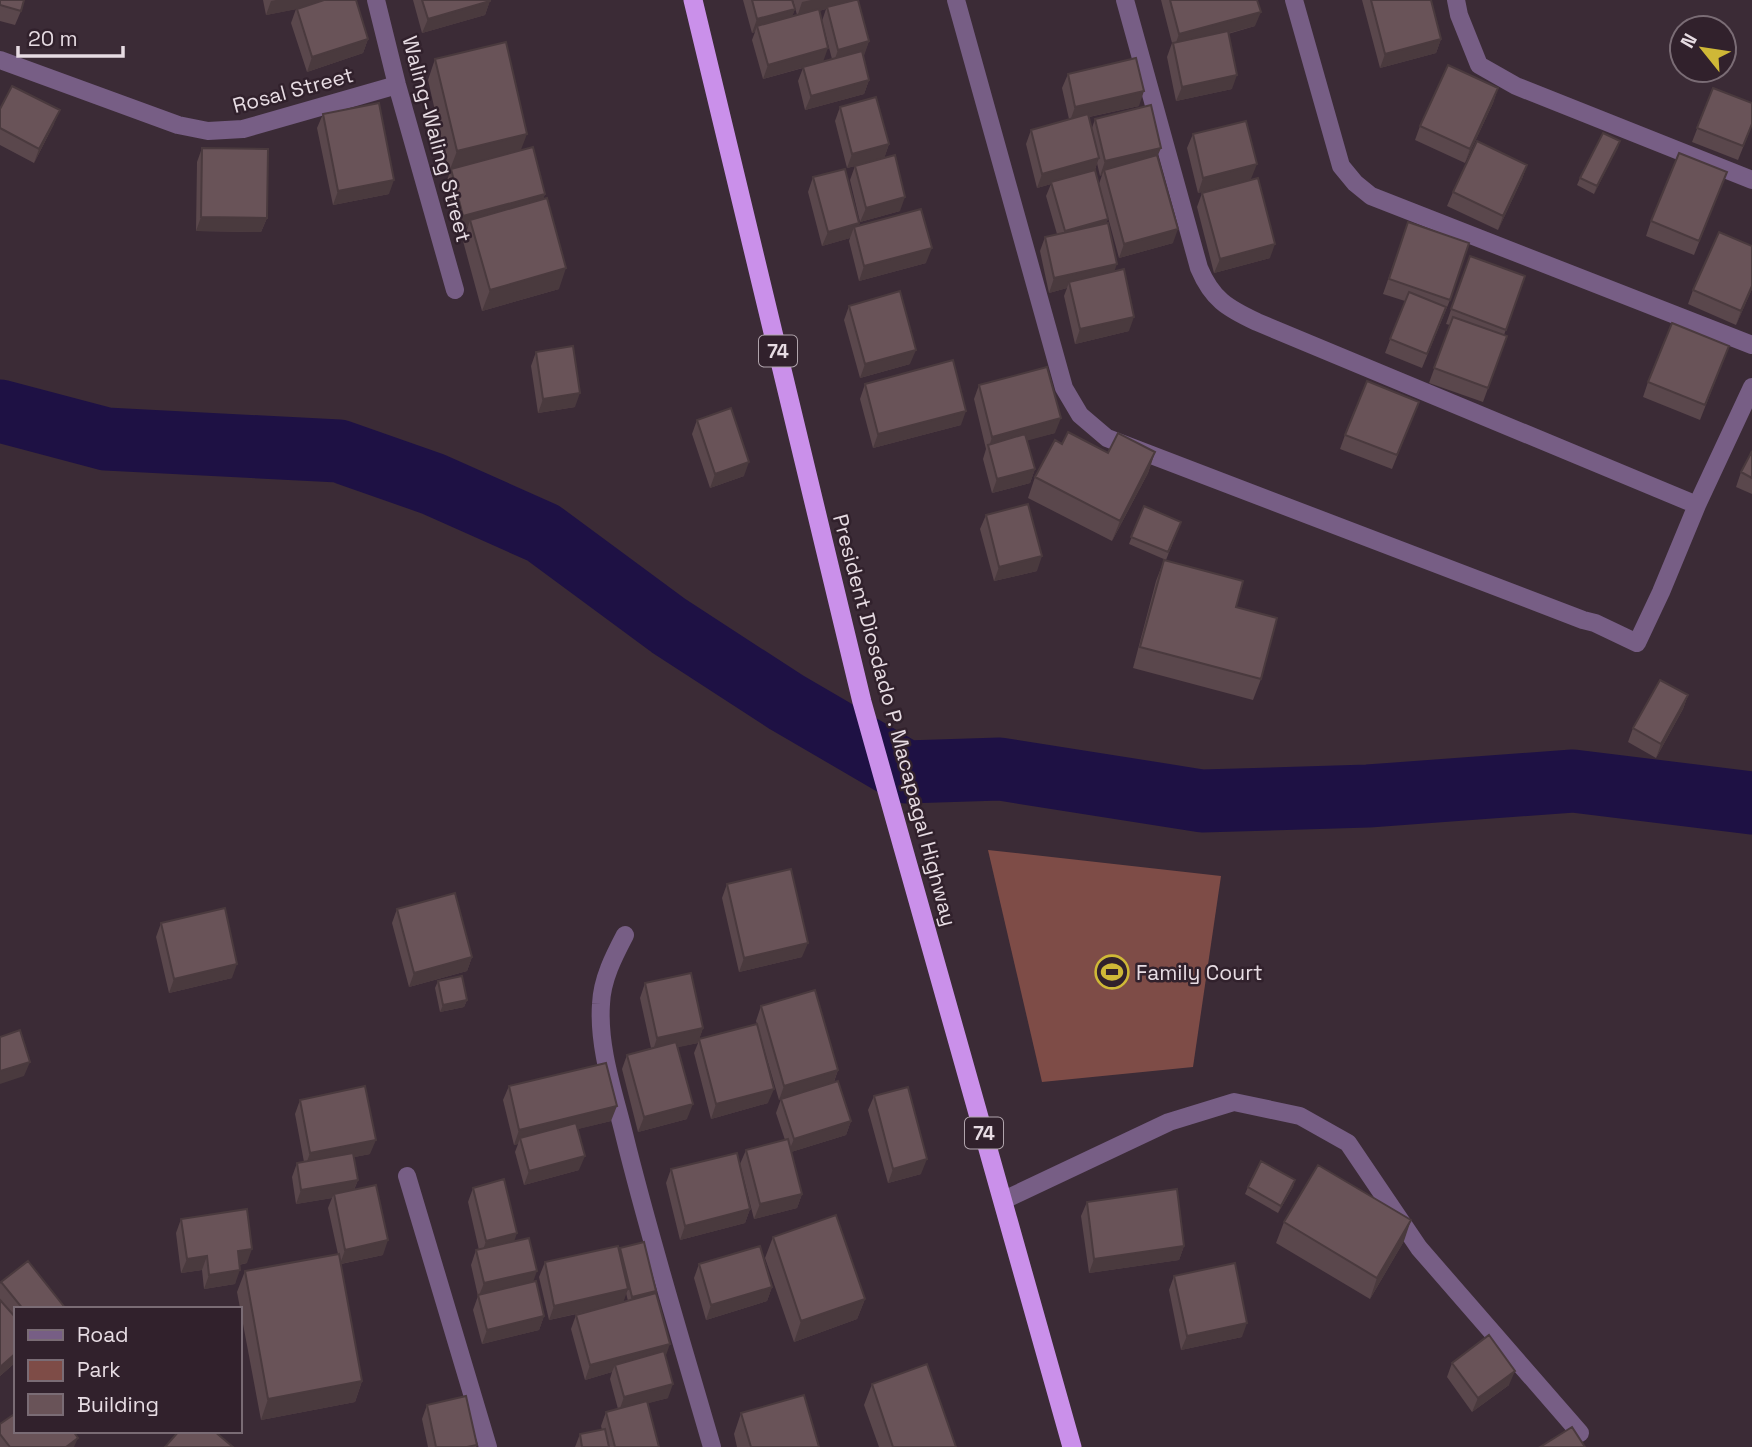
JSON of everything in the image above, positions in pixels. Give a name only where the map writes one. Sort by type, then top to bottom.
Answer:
[{"type":"highway","name":"President Diosdado P. Macapagal Highway","points":[[693,0],[862,702],[1072,1447]]},
{"type":"street","name":"Waling-Waling Street","points":[[376,0],[455,290]]},
{"type":"street","points":[[956,0],[1064,388],[1080,415],[1107,438],[1595,623],[1637,643],[1752,387]]},
{"type":"street","points":[[1125,0],[1199,268],[1207,288],[1219,301],[1257,322],[1697,505]]},
{"type":"street","points":[[1294,0],[1341,166],[1354,183],[1371,196],[1752,345]]},
{"type":"street","points":[[1456,0],[1459,15],[1479,65],[1516,86],[1752,180]]},
{"type":"street","name":"Rosal Street","points":[[0,60],[178,125],[208,131],[243,129],[397,85]]},
{"type":"street","points":[[625,934],[605,978],[601,1002],[601,1027],[607,1065],[638,1189],[712,1447]]},
{"type":"street","points":[[1004,1200],[1169,1122],[1234,1102],[1300,1116],[1348,1143],[1419,1248],[1580,1433]]},
{"type":"street","points":[[407,1176],[488,1447]]},
{"type":"green space","name":"Family Court","points":[[988,850],[1221,876],[1193,1067],[1042,1082]]},
{"type":"building","points":[[0,0],[24,0],[21,11],[0,5]]},
{"type":"building","points":[[324,0],[356,0],[368,39],[312,57],[297,9]]},
{"type":"building","points":[[422,0],[490,0],[490,1],[428,19]]},
{"type":"building","points":[[752,0],[792,0],[795,9],[757,19]]},
{"type":"building","points":[[858,0],[869,41],[838,50],[827,7]]},
{"type":"building","points":[[1170,0],[1257,0],[1261,12],[1179,34]]},
{"type":"building","points":[[1371,0],[1431,0],[1441,39],[1385,54]]},
{"type":"building","points":[[819,9],[828,48],[768,65],[757,26]]},
{"type":"building","points":[[1228,31],[1237,75],[1182,87],[1173,43]]},
{"type":"building","points":[[506,42],[527,134],[457,151],[435,59]]},
{"type":"building","points":[[862,51],[869,80],[811,96],[803,67]]},
{"type":"building","points":[[1136,58],[1144,91],[1075,107],[1068,74]]},
{"type":"building","points":[[1448,65],[1498,88],[1470,149],[1420,126]]},
{"type":"building","points":[[12,86],[60,110],[39,149],[0,128],[0,109]]},
{"type":"building","points":[[1713,88],[1752,103],[1752,124],[1743,146],[1697,128]]},
{"type":"building","points":[[876,97],[889,144],[852,154],[840,107]]},
{"type":"building","points":[[379,103],[394,180],[338,191],[323,114]]},
{"type":"building","points":[[1151,105],[1161,148],[1105,161],[1095,119]]},
{"type":"building","points":[[1088,114],[1099,158],[1042,174],[1031,130]]},
{"type":"building","points":[[1246,121],[1257,164],[1203,178],[1193,134]]},
{"type":"building","points":[[1603,133],[1620,141],[1597,186],[1580,178]]},
{"type":"building","points":[[1477,141],[1527,165],[1503,216],[1453,192]]},
{"type":"building","points":[[533,147],[545,194],[463,216],[451,169]]},
{"type":"building","points":[[202,148],[268,149],[267,218],[201,217]]},
{"type":"building","points":[[1679,153],[1727,172],[1699,241],[1651,221]]},
{"type":"building","points":[[895,155],[905,197],[866,208],[855,166]]},
{"type":"building","points":[[1157,155],[1178,229],[1124,244],[1104,170]]},
{"type":"building","points":[[845,169],[859,223],[828,232],[813,177]]},
{"type":"building","points":[[1095,170],[1108,219],[1065,231],[1051,182]]},
{"type":"building","points":[[1258,178],[1275,244],[1220,259],[1202,193]]},
{"type":"building","points":[[547,198],[566,268],[490,290],[470,220]]},
{"type":"building","points":[[921,209],[932,248],[864,266],[854,227]]},
{"type":"building","points":[[1408,222],[1469,243],[1450,300],[1389,279]]},
{"type":"building","points":[[1108,223],[1117,264],[1054,278],[1045,237]]},
{"type":"building","points":[[1719,232],[1752,246],[1752,286],[1741,311],[1693,290]]},
{"type":"building","points":[[1470,256],[1525,276],[1506,330],[1451,309]]},
{"type":"building","points":[[1124,269],[1134,317],[1080,329],[1069,282]]},
{"type":"building","points":[[900,291],[916,350],[865,364],[849,306]]},
{"type":"building","points":[[1409,292],[1446,307],[1427,354],[1390,339]]},
{"type":"building","points":[[1453,317],[1507,336],[1488,388],[1434,368]]},
{"type":"building","points":[[1672,323],[1729,346],[1705,405],[1648,382]]},
{"type":"building","points":[[573,346],[580,393],[543,399],[536,352]]},
{"type":"building","points":[[953,360],[966,411],[878,434],[865,384]]},
{"type":"building","points":[[1047,367],[1061,418],[992,437],[979,385]]},
{"type":"building","points":[[1367,381],[1419,402],[1397,455],[1345,435]]},
{"type":"building","points":[[731,408],[749,462],[715,474],[697,420]]},
{"type":"building","points":[[1068,432],[1108,453],[1118,433],[1155,452],[1120,521],[1035,477],[1055,440],[1062,444]]},
{"type":"building","points":[[1025,434],[1035,469],[997,479],[988,445]]},
{"type":"building","points":[[1752,451],[1752,478],[1741,472]]},
{"type":"building","points":[[1028,504],[1042,556],[999,567],[986,515]]},
{"type":"building","points":[[1144,506],[1181,522],[1168,552],[1131,537]]},
{"type":"building","points":[[1164,560],[1243,581],[1236,607],[1277,618],[1261,679],[1140,647]]},
{"type":"building","points":[[1660,680],[1688,695],[1661,744],[1633,728]]},
{"type":"building","points":[[791,869],[808,943],[744,958],[727,884]]},
{"type":"building","points":[[455,893],[472,957],[414,973],[397,909]]},
{"type":"building","points":[[225,908],[237,964],[174,979],[161,923]]},
{"type":"building","points":[[691,973],[703,1028],[657,1038],[645,983]]},
{"type":"building","points":[[462,976],[467,1000],[443,1005],[438,981]]},
{"type":"building","points":[[815,990],[838,1070],[784,1086],[761,1006]]},
{"type":"building","points":[[757,1024],[774,1089],[716,1104],[699,1039]]},
{"type":"building","points":[[20,1030],[30,1062],[0,1071],[0,1037]]},
{"type":"building","points":[[676,1042],[693,1104],[644,1117],[627,1055]]},
{"type":"building","points":[[606,1063],[617,1106],[519,1130],[509,1086]]},
{"type":"building","points":[[838,1081],[851,1121],[794,1139],[781,1099]]},
{"type":"building","points":[[365,1086],[376,1140],[310,1153],[300,1100]]},
{"type":"building","points":[[908,1087],[927,1159],[893,1169],[874,1096]]},
{"type":"building","points":[[576,1123],[585,1156],[529,1171],[520,1138]]},
{"type":"building","points":[[788,1139],[802,1194],[760,1204],[746,1150]]},
{"type":"building","points":[[353,1153],[358,1180],[301,1190],[297,1163]]},
{"type":"building","points":[[737,1153],[750,1209],[685,1226],[671,1169]]},
{"type":"building","points":[[1261,1161],[1295,1180],[1281,1206],[1248,1187]]},
{"type":"building","points":[[1318,1165],[1411,1220],[1377,1278],[1284,1222]]},
{"type":"building","points":[[504,1179],[517,1233],[486,1241],[473,1188]]},
{"type":"building","points":[[376,1185],[388,1240],[345,1250],[334,1194]]},
{"type":"building","points":[[1177,1189],[1184,1246],[1094,1259],[1087,1202]]},
{"type":"building","points":[[247,1209],[252,1249],[238,1251],[240,1270],[209,1275],[207,1256],[187,1259],[181,1219]]},
{"type":"building","points":[[836,1215],[865,1299],[801,1321],[773,1237]]},
{"type":"building","points":[[529,1238],[537,1271],[484,1283],[476,1250]]},
{"type":"building","points":[[644,1242],[656,1291],[632,1297],[620,1248]]},
{"type":"building","points":[[618,1246],[628,1289],[554,1306],[545,1262]]},
{"type":"building","points":[[760,1246],[772,1287],[711,1305],[699,1264]]},
{"type":"building","points":[[339,1254],[362,1381],[268,1399],[245,1271]]},
{"type":"building","points":[[28,1261],[64,1307],[21,1307],[1,1282]]},
{"type":"building","points":[[1235,1263],[1247,1323],[1187,1336],[1174,1276]]},
{"type":"building","points":[[536,1281],[544,1316],[487,1330],[478,1295]]},
{"type":"building","points":[[656,1293],[670,1344],[590,1365],[576,1315]]},
{"type":"building","points":[[0,1300],[14,1316],[14,1355],[0,1367]]},
{"type":"building","points":[[1489,1335],[1515,1371],[1478,1398],[1452,1363]]},
{"type":"building","points":[[664,1351],[673,1384],[624,1397],[615,1365]]},
{"type":"building","points":[[927,1364],[956,1447],[893,1447],[872,1384]]},
{"type":"building","points":[[804,1395],[819,1447],[751,1447],[741,1413]]},
{"type":"building","points":[[466,1396],[477,1445],[436,1447],[427,1405]]},
{"type":"building","points":[[647,1401],[659,1447],[615,1447],[606,1412]]},
{"type":"building","points":[[14,1414],[14,1433],[74,1433],[78,1438],[66,1447],[10,1447],[0,1434],[0,1424]]},
{"type":"building","points":[[1572,1427],[1585,1447],[1540,1447]]},
{"type":"building","points":[[605,1429],[609,1447],[582,1447],[580,1434]]},
{"type":"building","points":[[177,1433],[216,1433],[233,1447],[165,1447]]},
{"type":"waterway","points":[[0,411],[106,439],[339,451],[433,484],[543,533],[669,626],[786,702],[906,772],[1000,769],[1202,801],[1368,796],[1573,781],[1752,803]]},
{"type":"place","name":"Family Court","points":[[1112,972]]}]
